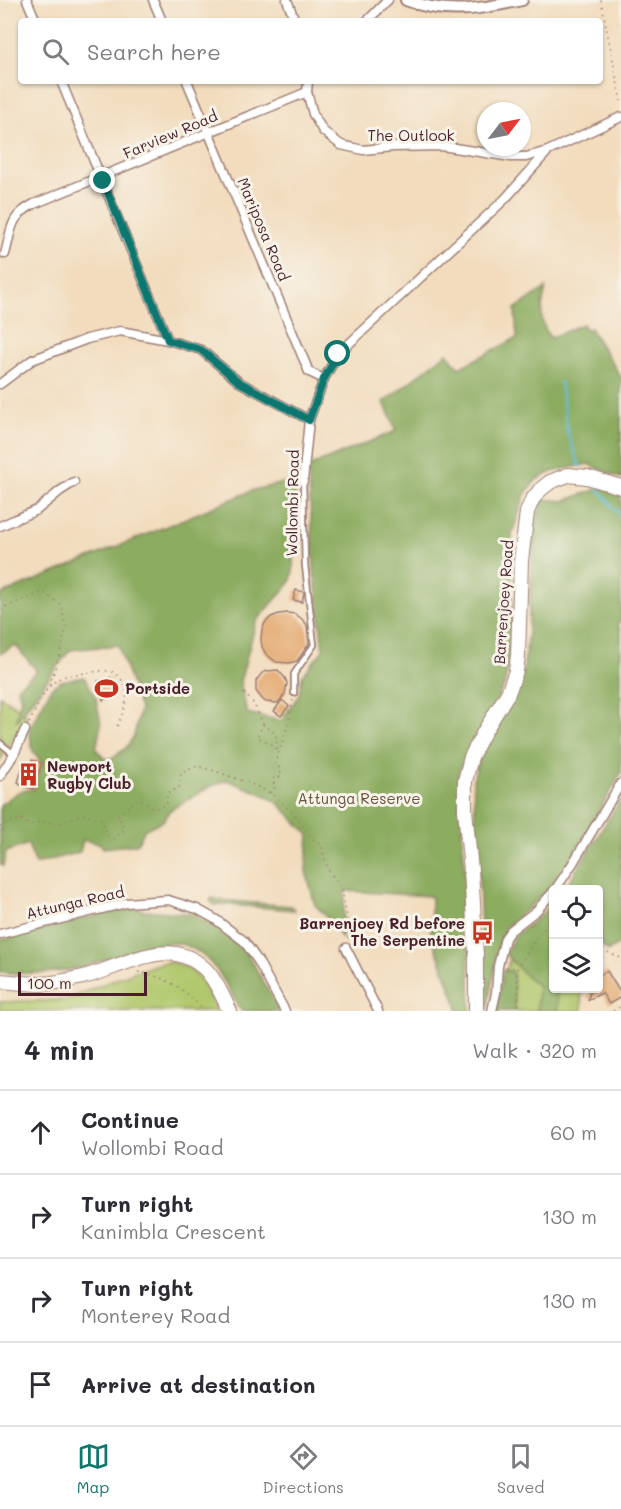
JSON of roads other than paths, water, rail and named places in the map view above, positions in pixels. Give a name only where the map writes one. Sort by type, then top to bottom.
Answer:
[{"type":"main road","name":"Barrenjoey Road","points":[[476,1011],[476,955],[465,810],[465,781],[471,757],[508,693],[516,671],[521,561],[527,512],[532,500],[540,490],[556,479],[568,475],[587,477],[621,487]]},
{"type":"main road","points":[[0,981],[43,984],[83,977],[151,954],[168,952],[187,956],[205,968],[230,1011]]},
{"type":"street","points":[[27,0],[35,18]]},
{"type":"street","points":[[153,0],[161,18]]},
{"type":"street","points":[[287,0],[295,18]]},
{"type":"street","points":[[370,18],[388,0]]},
{"type":"street","points":[[406,0],[455,10],[477,9],[522,0]]},
{"type":"street","points":[[62,84],[168,340]]},
{"type":"street","name":"Mariposa Road","points":[[188,84],[309,372],[324,379]]},
{"type":"street","name":"The Outlook","points":[[308,84],[307,92],[313,114],[323,131],[341,145],[363,150],[442,146],[511,157],[526,157],[548,151],[621,117]]},
{"type":"street","name":"Farview Road","points":[[4,254],[14,220],[22,210],[307,92]]},
{"type":"street","name":"Wollombi Road","points":[[303,481],[309,420],[324,379],[338,354],[505,199],[548,151]]},
{"type":"street","points":[[0,384],[32,360],[87,339],[120,331],[168,340],[201,350],[239,382],[309,420]]},
{"type":"street","points":[[0,526],[37,510],[74,482]]},
{"type":"street","points":[[0,776],[25,730]]},
{"type":"street","points":[[558,885],[621,783]]},
{"type":"street","points":[[492,1011],[498,966],[505,938],[510,931],[537,910],[549,896]]},
{"type":"street","name":"Attunga Road","points":[[0,934],[126,903],[168,900],[197,909],[215,919],[244,941],[258,961],[285,1011]]},
{"type":"street","points":[[346,948],[378,1011]]},
{"type":"lane","name":"Wollombi Road","points":[[294,693],[294,674],[314,645],[305,565],[303,481]]},
{"type":"lane","points":[[0,743],[14,754]]},
{"type":"waterway","points":[[560,382],[568,435],[580,467]]},
{"type":"waterway","points":[[596,486],[621,516]]},
{"type":"place","name":"Portside","points":[[107,688]]},
{"type":"place","name":"Newport Rugby Club","points":[[29,775]]},
{"type":"place","name":"Barrenjoey Rd before The Serpentine","points":[[483,932]]},
{"type":"park label","name":"Attunga Reserve","points":[[359,798]]}]
